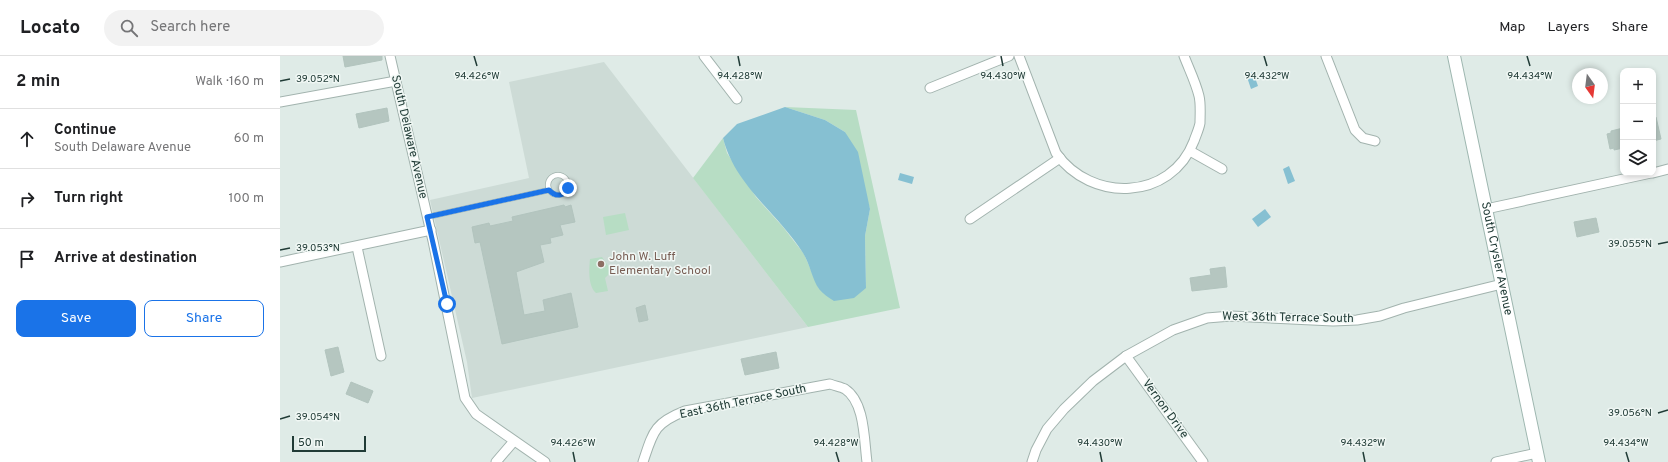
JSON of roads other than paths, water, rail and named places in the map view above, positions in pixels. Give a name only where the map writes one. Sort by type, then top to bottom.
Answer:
[{"type":"main road","name":"South Crysler Avenue","points":[[1454,56],[1538,458]]},
{"type":"street","name":"South Delaware Avenue","points":[[390,56],[430,230],[465,398],[476,414],[545,462]]},
{"type":"street","points":[[704,56],[737,99]]},
{"type":"street","points":[[930,88],[1009,56]]},
{"type":"street","points":[[1019,56],[1056,153],[1072,171],[1090,182],[1109,188],[1125,190],[1145,186],[1164,178],[1180,165],[1190,152],[1200,125],[1199,96],[1184,56]]},
{"type":"street","points":[[1326,56],[1355,130],[1363,138],[1375,141]]},
{"type":"street","points":[[280,102],[396,81]]},
{"type":"street","points":[[1190,152],[1222,169]]},
{"type":"street","points":[[970,219],[1060,158]]},
{"type":"street","points":[[1656,172],[1668,169]]},
{"type":"street","points":[[1486,209],[1638,176]]},
{"type":"street","points":[[280,262],[357,247],[430,230]]},
{"type":"street","points":[[357,247],[381,356]]},
{"type":"street","name":"West 36th Terrace South","points":[[1032,462],[1036,450],[1047,429],[1064,409],[1093,381],[1126,356],[1173,330],[1207,318],[1231,316],[1333,321],[1357,320],[1380,316],[1404,308],[1502,284]]},
{"type":"street","name":"Vernon Drive","points":[[1126,356],[1203,462]]},
{"type":"street","name":"East 36th Terrace South","points":[[643,462],[652,435],[660,425],[672,417],[686,411],[830,384],[845,389],[856,401],[860,412],[867,462]]},
{"type":"street","points":[[496,462],[514,441]]},
{"type":"street","points":[[1496,462],[1538,458]]},
{"type":"lane","points":[[557,175],[566,179],[568,188],[564,194],[554,195],[549,190],[548,183],[551,178],[557,175]]},
{"type":"lane","points":[[427,217],[549,190]]},
{"type":"water","points":[[1253,72],[1258,86],[1251,89],[1246,74]]},
{"type":"water","points":[[785,107],[825,120],[845,132],[858,152],[870,209],[865,236],[866,288],[854,298],[834,301],[821,291],[803,253],[782,225],[747,185],[737,171],[729,155],[723,138],[737,124]]},
{"type":"water","points":[[1289,166],[1295,181],[1288,184],[1283,169]]},
{"type":"water","points":[[900,173],[914,177],[912,184],[898,180]]},
{"type":"water","points":[[1265,209],[1271,217],[1258,227],[1252,219]]},
{"type":"place","name":"John W. Luff Elementary School","points":[[601,264]]}]
